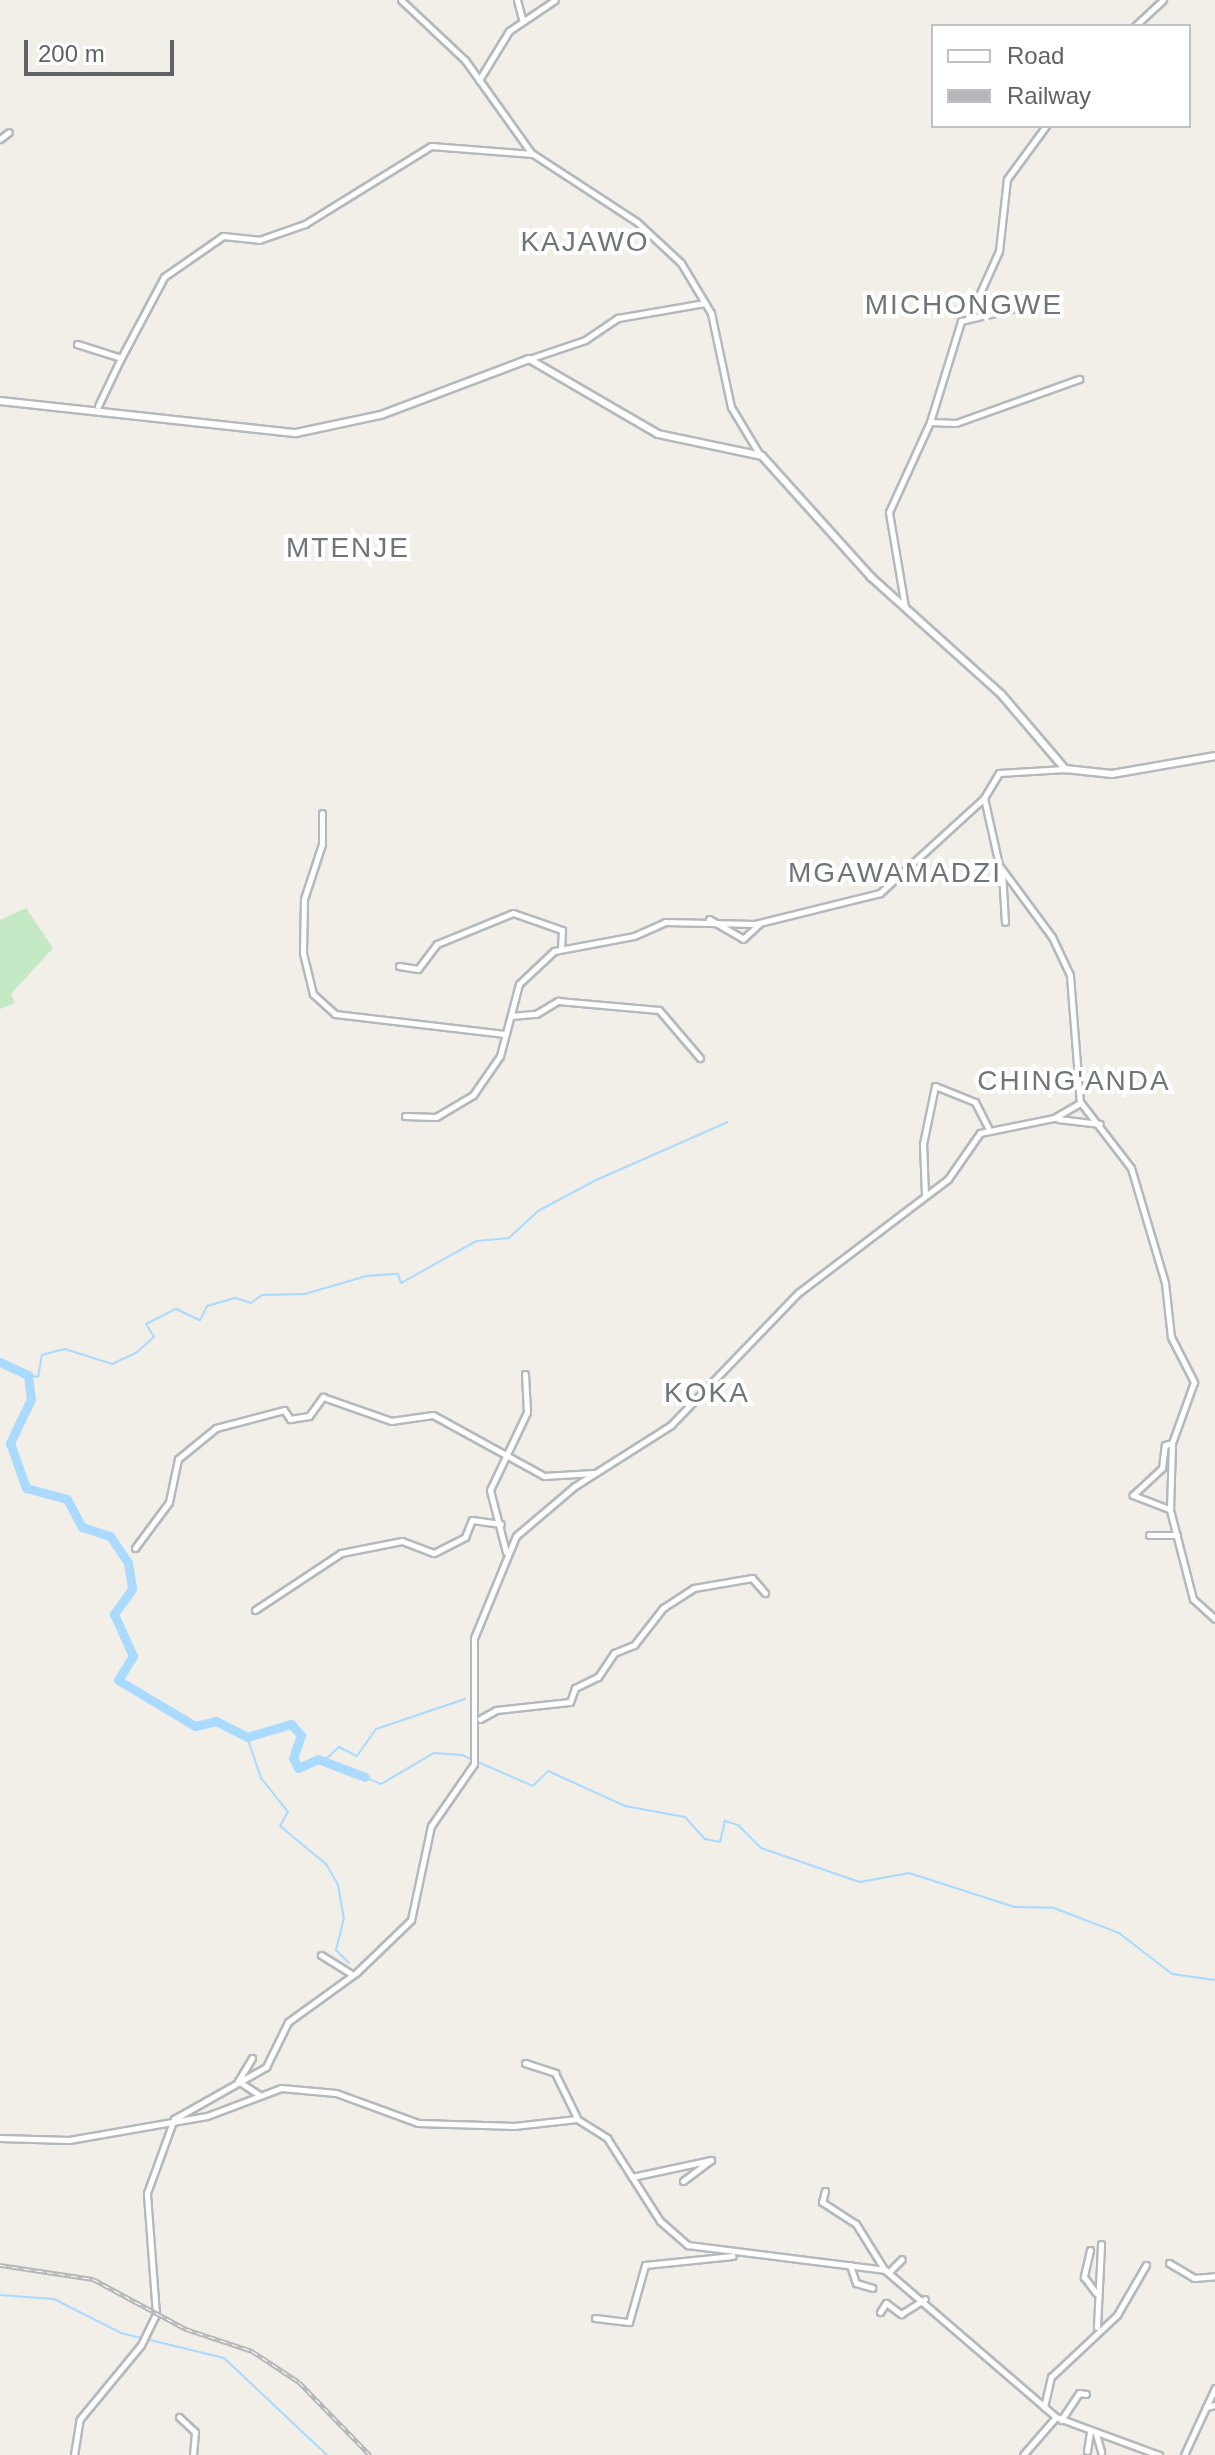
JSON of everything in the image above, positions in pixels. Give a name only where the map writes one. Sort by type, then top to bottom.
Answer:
[{"type":"street","points":[[401,0],[479,80],[533,154],[637,222],[681,263],[706,303],[720,334],[731,407],[760,455],[905,607],[980,672],[1065,769]]},
{"type":"street","points":[[517,0],[522,19]]},
{"type":"street","points":[[479,80],[522,19],[555,0]]},
{"type":"street","points":[[1137,24],[1163,0]]},
{"type":"street","points":[[905,607],[889,512],[930,422],[956,335],[971,313],[999,251],[1007,179],[1045,128]]},
{"type":"street","points":[[0,139],[9,132]]},
{"type":"street","points":[[98,406],[164,277],[223,236],[259,240],[305,224],[431,146],[533,154]]},
{"type":"street","points":[[971,313],[1044,301]]},
{"type":"street","points":[[0,401],[98,406],[208,429],[308,432],[381,415],[529,359],[618,318],[706,303]]},
{"type":"street","points":[[77,344],[121,358]]},
{"type":"street","points":[[529,359],[658,434],[760,455]]},
{"type":"street","points":[[930,422],[956,423],[1079,379]]},
{"type":"street","points":[[405,1116],[436,1117],[461,1105],[493,1070],[519,984],[561,947],[709,919],[761,923],[887,889],[984,798],[999,773],[1065,769],[1112,774],[1215,756]]},
{"type":"street","points":[[984,798],[1002,871],[1005,922]]},
{"type":"street","points":[[322,813],[322,844],[304,899],[303,953],[313,994],[335,1014],[505,1034]]},
{"type":"street","points":[[1002,871],[1052,937],[1070,975],[1080,1103],[1101,1124],[1131,1168],[1165,1283],[1171,1337],[1196,1390],[1172,1443],[1170,1510],[1193,1599],[1215,1619]]},
{"type":"street","points":[[399,966],[418,969],[437,944],[513,913],[562,930],[561,947]]},
{"type":"street","points":[[709,919],[743,939],[761,923]]},
{"type":"street","points":[[511,1016],[536,1014],[558,1001],[659,1010],[700,1058]]},
{"type":"street","points":[[925,1195],[923,1144],[935,1086],[975,1102],[988,1128]]},
{"type":"street","points":[[1054,1118],[1080,1103]]},
{"type":"street","points":[[74,2455],[80,2419],[141,2345],[158,2304],[147,2193],[174,2119],[270,2062],[288,2022],[357,1972],[411,1920],[431,1826],[474,1760],[480,1720],[474,1638],[506,1553],[538,1513],[671,1425],[798,1293],[948,1179],[988,1128],[1054,1118],[1101,1124]]},
{"type":"street","points":[[506,1553],[490,1490],[527,1412],[525,1374]]},
{"type":"street","points":[[135,1548],[169,1502],[184,1454],[216,1428],[284,1410],[290,1419],[311,1415],[323,1397],[391,1421],[433,1415],[504,1457],[544,1476],[595,1473]]},
{"type":"street","points":[[1170,1510],[1152,1499],[1139,1503],[1133,1495],[1162,1468],[1165,1445],[1172,1443]]},
{"type":"street","points":[[255,1610],[341,1553],[402,1541],[434,1553],[465,1537],[472,1520],[501,1524]]},
{"type":"street","points":[[1149,1535],[1177,1535]]},
{"type":"street","points":[[480,1720],[496,1710],[570,1702],[614,1653],[634,1645],[663,1608],[694,1588],[752,1578],[765,1593]]},
{"type":"street","points":[[321,1955],[343,1975],[357,1972]]},
{"type":"street","points":[[238,2081],[252,2058]]},
{"type":"street","points":[[525,2063],[555,2073],[577,2119],[607,2138],[660,2221],[688,2245],[738,2254]]},
{"type":"street","points":[[238,2081],[258,2094]]},
{"type":"street","points":[[0,2138],[69,2140],[221,2112],[258,2094],[281,2088],[336,2093],[418,2123],[514,2126],[577,2119]]},
{"type":"street","points":[[632,2177],[711,2160],[683,2181]]},
{"type":"street","points":[[825,2191],[822,2202],[856,2224],[887,2271],[925,2299],[1044,2407],[1058,2418],[1093,2433],[1159,2455]]},
{"type":"street","points":[[1097,2327],[1096,2293],[1101,2244]]},
{"type":"street","points":[[1090,2250],[1084,2277],[1096,2293]]},
{"type":"street","points":[[595,2318],[629,2322],[645,2265],[738,2254],[795,2254],[887,2271],[902,2259]]},
{"type":"street","points":[[1169,2263],[1194,2278],[1215,2276]]},
{"type":"street","points":[[850,2265],[856,2283],[872,2288]]},
{"type":"street","points":[[1044,2407],[1051,2377],[1097,2327],[1117,2315],[1146,2265]]},
{"type":"street","points":[[880,2312],[886,2303],[901,2314],[925,2299]]},
{"type":"street","points":[[1184,2455],[1215,2388]]},
{"type":"street","points":[[1023,2455],[1079,2393],[1086,2394]]},
{"type":"street","points":[[1206,2407],[1215,2405]]},
{"type":"street","points":[[179,2417],[195,2432],[193,2455]]},
{"type":"street","points":[[1087,2451],[1093,2433]]},
{"type":"street","points":[[1093,2433],[1101,2452]]},
{"type":"green space","points":[[26,908],[53,948],[11,994],[15,1003],[0,1009],[0,920]]},
{"type":"waterway","points":[[28,1375],[38,1377],[42,1355],[65,1349],[112,1364],[136,1353],[154,1337],[146,1324],[176,1309],[200,1320],[207,1306],[235,1298],[251,1303],[262,1295],[305,1294],[366,1276],[398,1274],[401,1283],[476,1241],[509,1238],[538,1211],[594,1181],[728,1122]]},
{"type":"waterway","points":[[0,1362],[28,1375],[31,1399],[10,1443],[26,1488],[67,1499],[82,1527],[110,1536],[128,1563],[132,1589],[114,1614],[133,1656],[118,1680],[195,1726],[216,1721],[247,1737],[291,1724],[301,1735],[293,1758],[298,1768],[318,1759],[365,1777]]},
{"type":"waterway","points":[[325,1760],[339,1747],[357,1756],[376,1729],[465,1699]]},
{"type":"waterway","points":[[247,1737],[261,1778],[288,1812],[280,1826],[326,1864],[338,1885],[344,1918],[336,1950],[349,1963]]},
{"type":"waterway","points":[[365,1777],[381,1784],[434,1753],[462,1755],[533,1786],[548,1771],[625,1806],[685,1817],[705,1839],[720,1842],[725,1821],[738,1825],[761,1848],[860,1882],[909,1873],[1015,1907],[1054,1908],[1119,1933],[1172,1974],[1215,1980]]},
{"type":"waterway","points":[[0,2295],[54,2299],[121,2333],[224,2358],[327,2455]]},
{"type":"railway","points":[[0,2265],[93,2279],[186,2329],[252,2351],[299,2382],[370,2455]]},
{"type":"district","name":"KAJAWO","points":[[585,242]]},
{"type":"district","name":"MICHONGWE","points":[[964,305]]},
{"type":"district","name":"MTENJE","points":[[348,548]]},
{"type":"district","name":"MGAWAMADZI","points":[[895,873]]},
{"type":"district","name":"CHING'ANDA","points":[[1074,1081]]},
{"type":"district","name":"KOKA","points":[[707,1393]]}]
